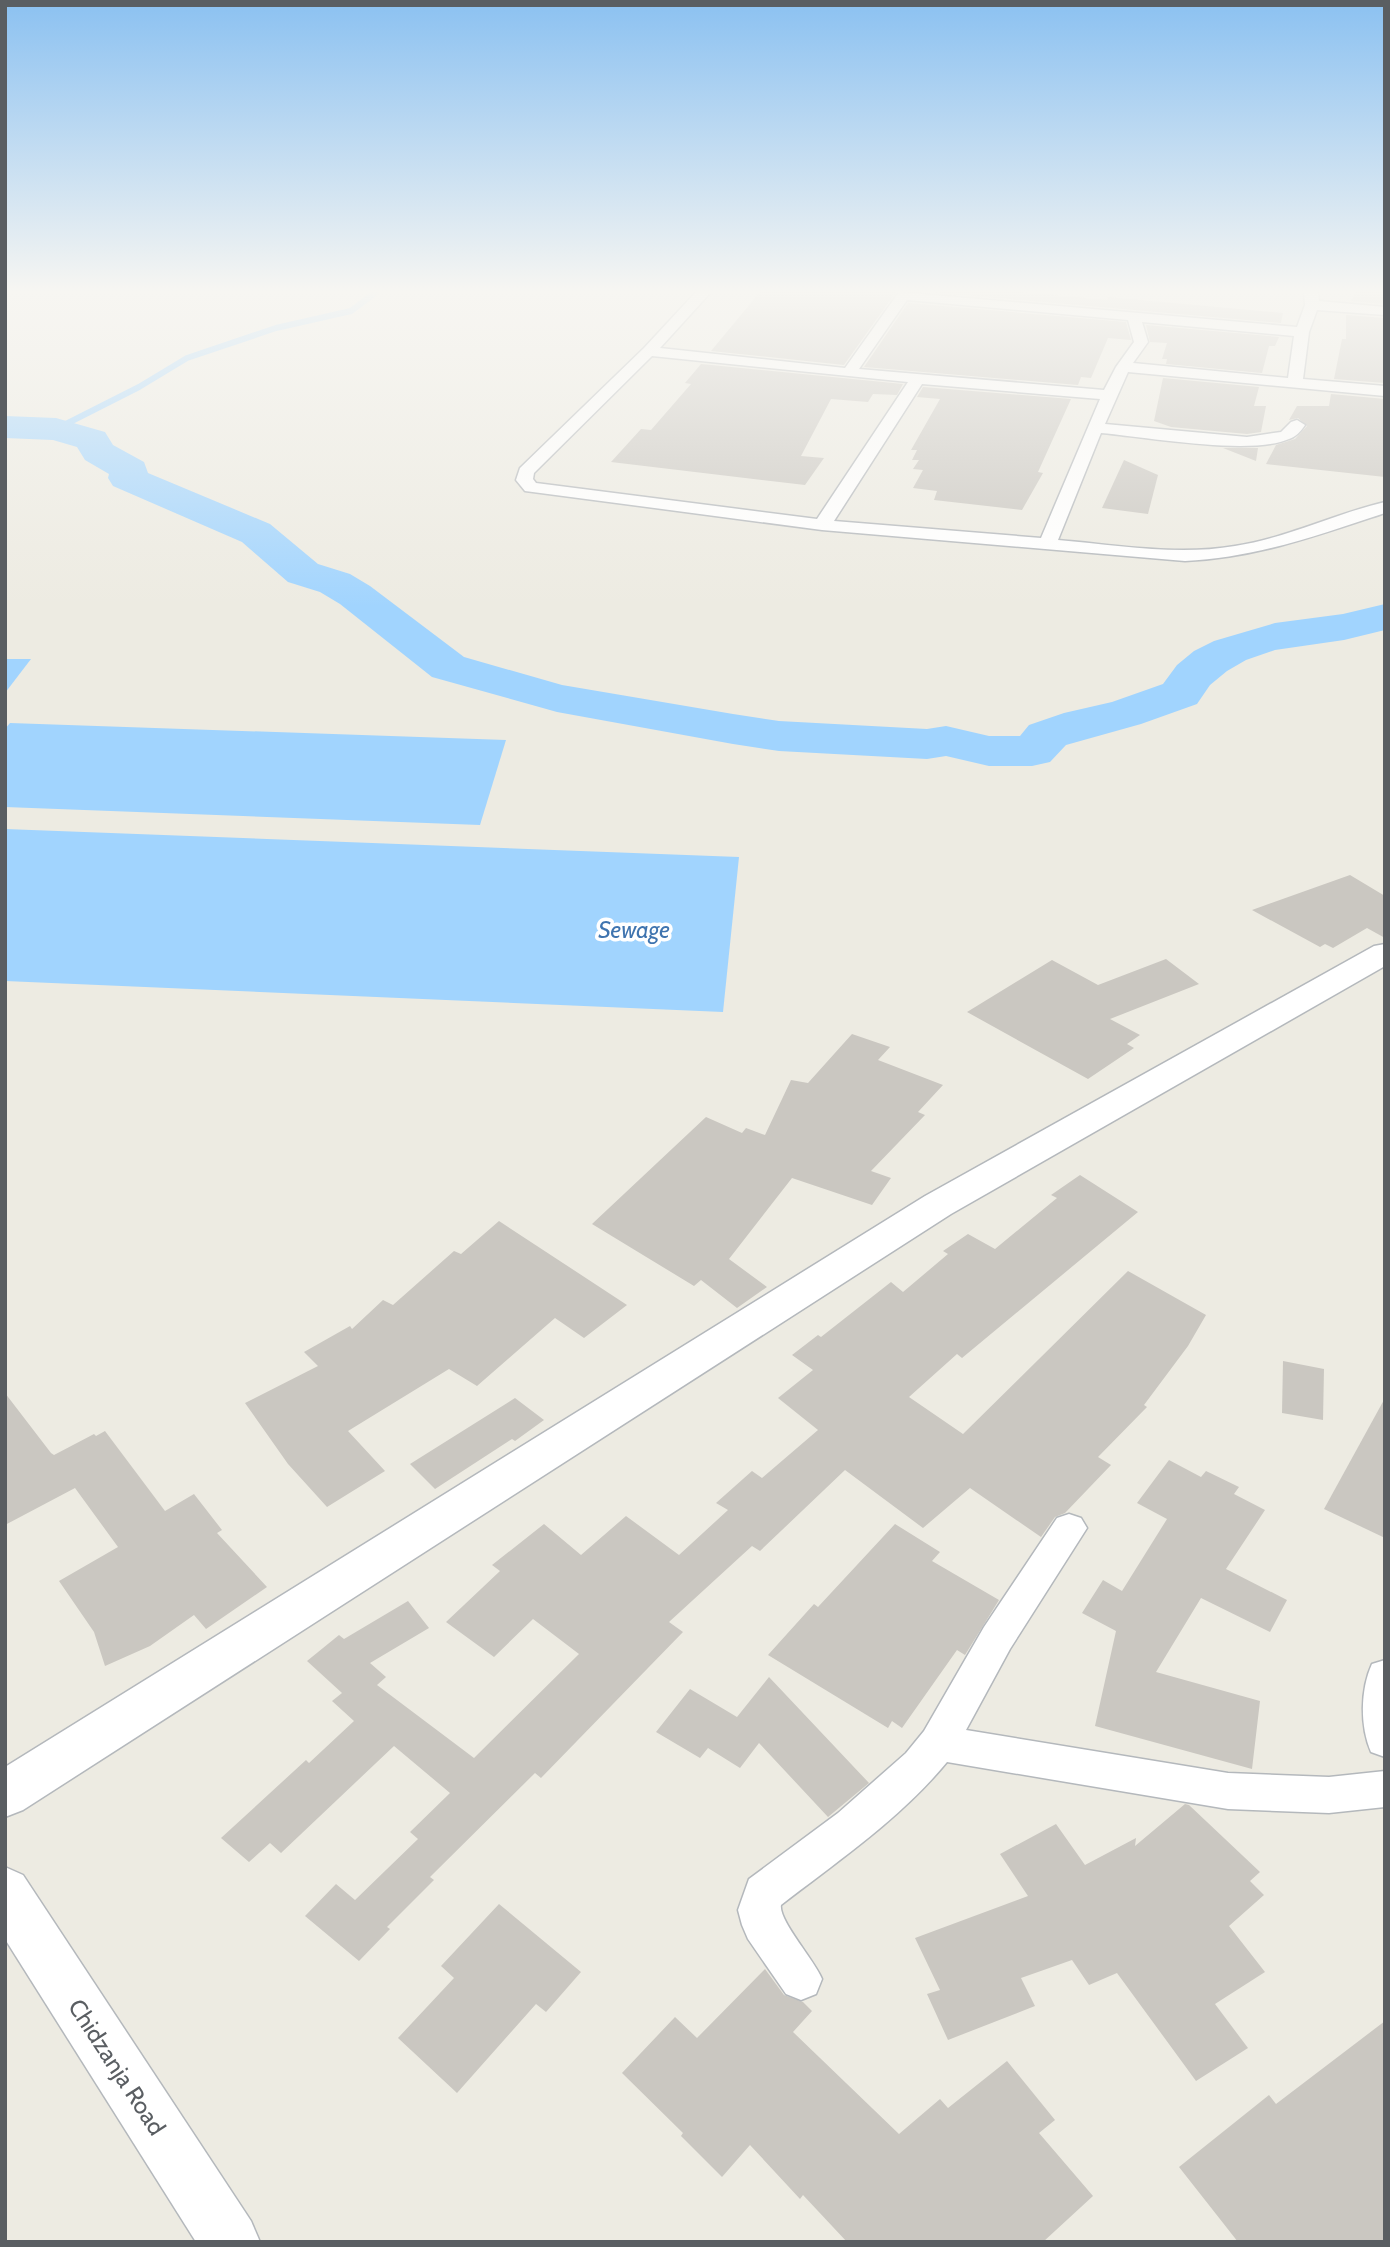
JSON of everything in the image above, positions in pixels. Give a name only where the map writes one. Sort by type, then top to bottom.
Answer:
[{"type":"street","points":[[602,397],[526,472],[524,480],[531,487],[822,525],[1158,555],[1234,554],[1385,507]]},
{"type":"street","points":[[822,525],[906,397]]},
{"type":"street","points":[[1047,546],[1108,397]]},
{"type":"street","points":[[1097,428],[1247,442],[1287,435],[1297,425]]},
{"type":"street","points":[[5,1794],[939,1205],[1385,953]]},
{"type":"street","points":[[801,1979],[763,1925],[759,1910],[764,1893],[890,1794],[938,1743],[997,1638],[1069,1528]]},
{"type":"street","points":[[1385,1676],[1382,1692],[1385,1740]]},
{"type":"street","points":[[938,1743],[1228,1791],[1329,1795],[1385,1789]]},
{"type":"street","name":"Chidzanja Road","points":[[5,1892],[230,2242]]},
{"type":"water","points":[[5,659],[31,659],[5,693]]},
{"type":"water","points":[[10,723],[506,740],[480,825],[5,807],[5,729]]},
{"type":"water","name":"Sewage","points":[[5,829],[739,857],[723,1012],[5,981]]},
{"type":"building","points":[[680,397],[871,397],[868,402],[831,399],[801,456],[824,458],[805,485],[611,462],[641,429],[651,430]]},
{"type":"building","points":[[917,397],[1071,399],[1038,472],[1043,473],[1022,510],[934,500],[937,491],[913,488],[923,470],[913,469],[919,460],[912,460],[917,450],[911,450],[940,399]]},
{"type":"building","points":[[1159,397],[1256,397],[1254,406],[1266,406],[1261,432],[1247,434],[1171,427],[1154,421]]},
{"type":"building","points":[[1331,397],[1385,399],[1385,477],[1266,464],[1276,445],[1295,439],[1307,426],[1298,418],[1289,420],[1297,406],[1329,406]]},
{"type":"building","points":[[1223,448],[1258,448],[1256,461]]},
{"type":"building","points":[[1124,460],[1158,475],[1148,514],[1102,508]]},
{"type":"building","points":[[1350,875],[1385,896],[1385,938],[1367,928],[1333,948],[1325,944],[1320,947],[1252,910]]},
{"type":"building","points":[[1166,959],[1199,984],[1110,1019],[1140,1035],[1127,1044],[1134,1048],[1088,1079],[967,1012],[1052,960],[1098,985]]},
{"type":"building","points":[[852,1034],[890,1047],[878,1060],[943,1085],[918,1112],[925,1115],[871,1171],[891,1178],[872,1205],[792,1178],[729,1259],[767,1287],[737,1308],[701,1280],[694,1286],[592,1224],[706,1117],[742,1133],[746,1128],[765,1135],[791,1080],[808,1083]]},
{"type":"building","points":[[1080,1175],[1138,1212],[962,1358],[957,1354],[909,1397],[963,1434],[1128,1271],[1206,1315],[1188,1346],[1144,1405],[1147,1407],[1098,1457],[1111,1465],[1065,1513],[1055,1517],[1041,1537],[970,1488],[923,1528],[845,1470],[760,1551],[752,1546],[669,1622],[683,1632],[541,1778],[535,1773],[430,1877],[434,1880],[387,1927],[390,1929],[359,1961],[305,1916],[336,1884],[355,1900],[418,1839],[410,1832],[450,1793],[394,1746],[281,1853],[270,1843],[249,1862],[221,1838],[306,1760],[309,1763],[354,1721],[332,1701],[342,1693],[307,1661],[339,1635],[344,1639],[408,1601],[429,1628],[370,1663],[386,1677],[377,1685],[474,1758],[579,1654],[533,1619],[494,1657],[446,1622],[500,1571],[492,1565],[544,1524],[581,1555],[626,1516],[679,1555],[728,1510],[716,1503],[752,1471],[762,1478],[818,1430],[778,1398],[813,1370],[792,1355],[818,1335],[821,1337],[891,1282],[903,1292],[948,1254],[943,1251],[968,1234],[995,1249],[1057,1198],[1051,1195]]},
{"type":"building","points":[[499,1221],[627,1305],[584,1338],[555,1318],[477,1386],[449,1369],[348,1431],[385,1471],[327,1507],[288,1464],[245,1403],[318,1366],[304,1352],[350,1326],[352,1329],[383,1300],[393,1305],[454,1251],[461,1254]]},
{"type":"building","points":[[1283,1361],[1324,1369],[1323,1420],[1282,1413]]},
{"type":"building","points":[[5,1393],[54,1455],[105,1431],[165,1511],[194,1494],[222,1530],[217,1533],[267,1587],[206,1629],[194,1615],[150,1646],[105,1666],[94,1632],[59,1581],[118,1547],[75,1488],[5,1525]]},
{"type":"building","points":[[515,1398],[544,1420],[515,1441],[512,1439],[435,1489],[410,1464]]},
{"type":"building","points":[[1385,1398],[1385,1538],[1324,1509]]},
{"type":"building","points":[[1169,1460],[1201,1477],[1206,1471],[1239,1487],[1234,1494],[1265,1510],[1226,1569],[1287,1600],[1270,1632],[1201,1598],[1156,1672],[1260,1701],[1252,1769],[1095,1726],[1116,1631],[1082,1613],[1103,1580],[1122,1591],[1167,1519],[1137,1503]]},
{"type":"building","points":[[895,1524],[940,1552],[932,1561],[999,1600],[965,1655],[957,1650],[902,1728],[892,1721],[888,1728],[768,1655],[814,1604],[818,1607]]},
{"type":"building","points":[[769,1677],[869,1783],[828,1817],[759,1743],[740,1768],[708,1748],[700,1758],[656,1732],[690,1689],[737,1717]]},
{"type":"building","points":[[1185,1804],[1260,1872],[1250,1881],[1264,1895],[1229,1926],[1265,1972],[1215,2004],[1248,2048],[1196,2081],[1117,1973],[1089,1985],[1072,1960],[1021,1978],[1035,2006],[948,2040],[927,1994],[940,1990],[915,1938],[1028,1896],[1000,1854],[1056,1824],[1085,1865],[1136,1838],[1135,1846]]},
{"type":"building","points":[[499,1904],[581,1972],[546,2012],[536,2004],[457,2093],[398,2038],[454,1978],[441,1966]]},
{"type":"building","points":[[765,1969],[784,1995],[803,2002],[812,2011],[793,2032],[899,2134],[940,2099],[948,2108],[1007,2061],[1055,2120],[1039,2133],[1093,2196],[1043,2242],[847,2242],[803,2195],[800,2199],[750,2145],[722,2177],[681,2136],[683,2133],[622,2073],[675,2017],[697,2038]]},
{"type":"building","points":[[1385,2021],[1385,2242],[1238,2242],[1179,2167],[1269,2095],[1276,2104]]},
{"type":"waterway","points":[[56,429],[120,397]]},
{"type":"waterway","points":[[5,427],[56,429],[92,440],[98,452],[130,470],[127,478],[256,533],[303,573],[335,583],[355,595],[448,667],[557,698],[779,736],[927,744],[946,741],[989,751],[1032,751],[1042,743],[1046,735],[1081,723],[1124,714],[1180,694],[1193,675],[1230,650],[1275,637],[1344,627],[1385,617]]}]
